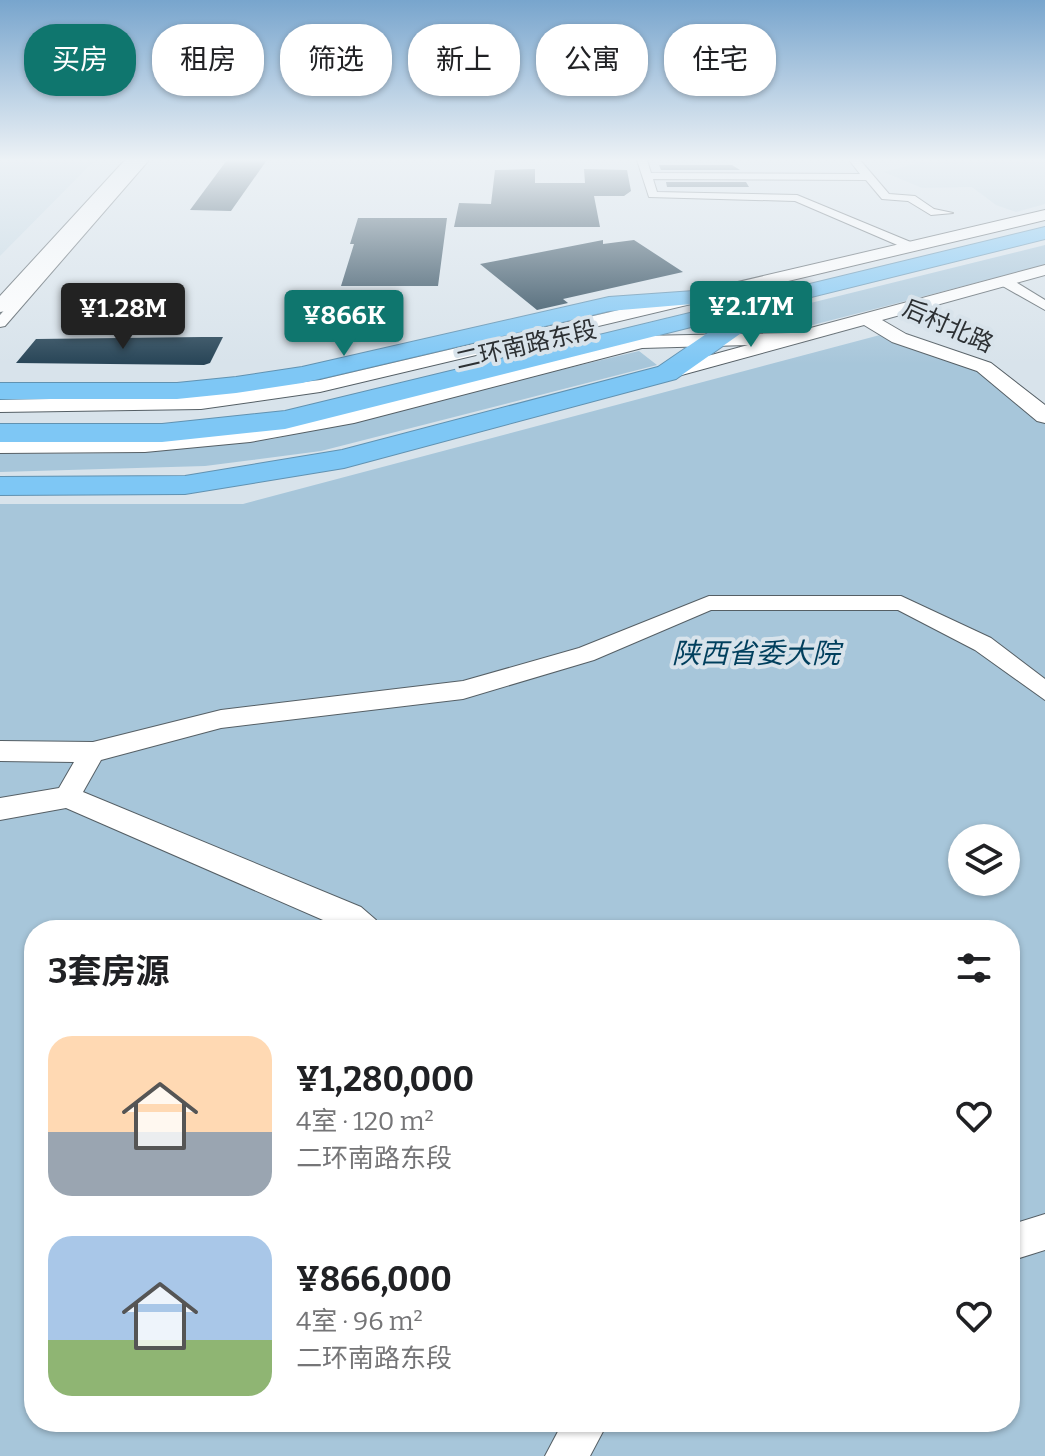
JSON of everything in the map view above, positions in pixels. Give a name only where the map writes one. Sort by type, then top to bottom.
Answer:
[{"type":"highway","name":"二环南路东段","points":[[0,418],[145,418],[258,408],[751,305],[1024,228]]},
{"type":"highway","points":[[0,433],[162,433],[285,420],[620,333],[808,293],[1045,233]]},
{"type":"highway","points":[[0,394],[177,391],[236,385],[302,375],[609,304],[686,299],[751,305],[791,301],[808,293]]},
{"type":"highway","points":[[0,486],[185,485],[288,471],[667,373],[715,339],[751,305]]},
{"type":"highway","points":[[0,394],[181,396],[232,392],[322,377],[608,309],[620,333],[663,346],[669,351],[670,364],[344,452],[242,469],[168,477],[0,478]]},
{"type":"main road","points":[[0,285],[54,228]]},
{"type":"main road","points":[[0,307],[71,228]]},
{"type":"main road","points":[[0,446],[145,445],[250,435],[354,416],[620,333],[686,299],[988,228]]},
{"type":"main road","points":[[667,373],[1045,270]]},
{"type":"main road","points":[[751,305],[753,323],[759,329],[799,335]]},
{"type":"main road","name":"后村北路","points":[[866,318],[899,338],[984,367],[1045,416]]},
{"type":"main road","points":[[0,406],[159,405],[268,395],[488,347],[620,333],[715,339],[799,335]]},
{"type":"street","points":[[0,323],[84,228]]},
{"type":"street","points":[[867,228],[909,246]]},
{"type":"street","points":[[1004,281],[1045,306]]},
{"type":"street","points":[[0,751],[93,752],[221,719],[463,690],[586,654],[709,603],[901,603],[983,644],[1045,691]]},
{"type":"street","points":[[67,797],[93,752]]},
{"type":"street","points":[[0,809],[67,797],[355,920]]},
{"type":"street","points":[[1020,1240],[1045,1232]]},
{"type":"street","points":[[566,1456],[581,1432]]},
{"type":"shaded area","points":[[0,228],[28,228],[0,256]]},
{"type":"green space","points":[[1045,245],[1045,265],[801,328],[774,312]]},
{"type":"green space","name":"陕西省委大院","points":[[880,335],[977,367],[1045,422],[1045,1456],[0,1456],[0,504],[243,504]]},
{"type":"green space","points":[[639,351],[657,365],[321,451],[205,466],[0,472],[0,454],[127,453],[273,439]]},
{"type":"building","points":[[355,228],[446,228],[438,286],[341,286],[354,244],[350,244]]},
{"type":"building","points":[[603,240],[603,244],[634,240],[683,272],[563,299],[568,303],[537,310],[480,264]]},
{"type":"building","points":[[223,337],[210,363],[204,365],[16,363],[36,339]]}]
